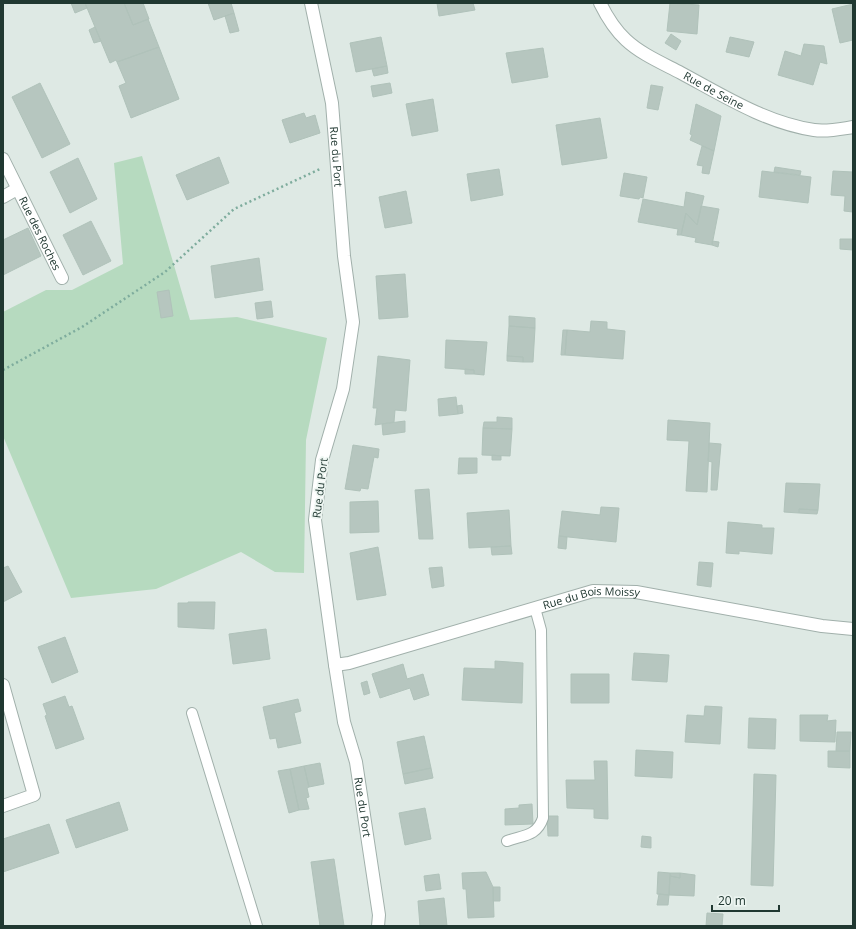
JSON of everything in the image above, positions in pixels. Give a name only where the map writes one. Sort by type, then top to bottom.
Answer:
[{"type":"street","name":"Rue du Port","points":[[311,3],[332,103],[344,256],[354,322],[343,389],[322,460],[315,520],[344,722],[356,762],[379,915],[378,926]]},
{"type":"street","name":"Rue de Seine","points":[[600,3],[614,28],[626,40],[642,52],[742,105],[785,123],[814,130],[853,127]]},
{"type":"street","name":"Rue des Roches","points":[[3,159],[62,278]]},
{"type":"street","name":"Rue des Roches","points":[[3,197],[17,189]]},
{"type":"street","name":"Rue du Bois Moissy","points":[[335,666],[593,590],[636,592],[822,626],[853,629]]},
{"type":"street","points":[[3,686],[34,795],[3,806]]},
{"type":"lane","points":[[507,841],[540,829],[543,818],[541,630],[536,608]]},
{"type":"lane","points":[[192,713],[257,926]]},
{"type":"path","points":[[3,370],[82,327],[164,272],[234,209],[336,161]]},
{"type":"green space","points":[[142,156],[190,320],[237,317],[327,338],[306,440],[304,573],[275,572],[241,552],[156,589],[71,598],[3,436],[3,312],[46,290],[72,290],[123,264],[114,163]]},
{"type":"building","points":[[71,3],[85,3],[87,8],[75,13]]},
{"type":"building","points":[[85,3],[124,3],[133,25],[148,19],[159,47],[117,62],[116,60],[110,63]]},
{"type":"building","points":[[124,3],[143,3],[149,19],[133,25]]},
{"type":"building","points":[[208,3],[231,3],[234,13],[214,20]]},
{"type":"building","points":[[437,3],[473,3],[475,10],[439,16]]},
{"type":"building","points":[[670,3],[699,5],[697,34],[667,31]]},
{"type":"building","points":[[853,4],[853,40],[840,43],[832,9]]},
{"type":"building","points":[[234,13],[239,31],[230,33],[225,16]]},
{"type":"building","points":[[95,27],[101,41],[94,43],[89,30]]},
{"type":"building","points":[[671,34],[681,41],[676,50],[665,43]]},
{"type":"building","points":[[381,37],[387,66],[356,72],[350,43]]},
{"type":"building","points":[[730,37],[754,42],[749,57],[726,52]]},
{"type":"building","points":[[804,44],[824,46],[827,64],[820,62],[813,85],[778,75],[785,51],[801,56]]},
{"type":"building","points":[[159,47],[179,99],[131,118],[119,86],[126,83],[117,62]]},
{"type":"building","points":[[543,48],[548,77],[512,83],[506,53]]},
{"type":"building","points":[[387,66],[388,73],[374,76],[372,69]]},
{"type":"building","points":[[40,83],[70,144],[42,158],[12,97]]},
{"type":"building","points":[[390,83],[392,93],[373,97],[371,86]]},
{"type":"building","points":[[651,85],[663,87],[658,110],[647,108]]},
{"type":"building","points":[[433,99],[438,131],[412,136],[406,104]]},
{"type":"building","points":[[696,104],[721,116],[714,151],[690,140]]},
{"type":"building","points":[[304,113],[306,118],[315,115],[320,133],[290,143],[282,120]]},
{"type":"building","points":[[600,118],[607,158],[562,165],[556,125]]},
{"type":"building","points":[[702,146],[714,151],[709,174],[702,173],[703,166],[697,165]]},
{"type":"building","points":[[219,157],[229,183],[187,200],[176,175]]},
{"type":"building","points":[[78,158],[97,199],[70,213],[50,172]]},
{"type":"building","points":[[775,167],[801,171],[800,175],[774,172]]},
{"type":"building","points":[[499,169],[503,195],[471,201],[467,174]]},
{"type":"building","points":[[762,171],[811,177],[808,203],[759,197]]},
{"type":"building","points":[[833,171],[853,172],[853,212],[844,211],[845,196],[831,195]]},
{"type":"building","points":[[624,173],[647,177],[643,198],[640,197],[639,199],[620,196]]},
{"type":"building","points":[[406,191],[412,223],[385,228],[379,197]]},
{"type":"building","points":[[686,192],[704,196],[697,225],[686,213],[681,235],[677,235],[678,229],[638,222],[643,199],[684,207]]},
{"type":"building","points":[[701,206],[719,209],[712,245],[695,242],[696,238],[681,235],[686,213],[697,225]]},
{"type":"building","points":[[91,221],[111,261],[83,275],[63,235]]},
{"type":"building","points":[[28,228],[41,256],[3,275],[3,240]]},
{"type":"building","points":[[840,239],[853,239],[853,250],[840,249]]},
{"type":"building","points":[[712,241],[719,242],[718,247],[712,245]]},
{"type":"building","points":[[259,258],[263,290],[215,298],[211,266]]},
{"type":"building","points":[[405,274],[408,317],[379,319],[376,276]]},
{"type":"building","points":[[169,290],[173,316],[161,318],[157,292]]},
{"type":"building","points":[[271,301],[273,317],[257,319],[255,303]]},
{"type":"building","points":[[509,316],[535,318],[535,328],[509,326]]},
{"type":"building","points":[[591,321],[607,322],[607,329],[625,331],[623,359],[565,355],[567,330],[590,332]]},
{"type":"building","points":[[509,326],[535,328],[533,362],[523,362],[523,357],[507,356]]},
{"type":"building","points":[[563,330],[567,330],[565,355],[561,355]]},
{"type":"building","points":[[446,340],[487,342],[484,375],[474,374],[474,370],[445,368]]},
{"type":"building","points":[[378,356],[410,360],[406,411],[395,410],[394,422],[375,425],[377,408],[373,408]]},
{"type":"building","points":[[507,356],[523,357],[523,362],[507,361]]},
{"type":"building","points":[[465,369],[474,370],[474,374],[465,374]]},
{"type":"building","points":[[456,397],[458,414],[439,416],[438,399]]},
{"type":"building","points":[[462,405],[463,413],[458,414],[457,406]]},
{"type":"building","points":[[497,417],[512,418],[512,429],[483,428],[484,422],[497,422]]},
{"type":"building","points":[[668,420],[710,423],[707,492],[686,491],[689,441],[667,440]]},
{"type":"building","points":[[405,421],[405,432],[383,435],[382,424]]},
{"type":"building","points":[[483,428],[512,429],[510,456],[482,455]]},
{"type":"building","points":[[709,443],[721,444],[717,490],[711,490],[712,462],[708,461]]},
{"type":"building","points":[[353,445],[379,449],[378,458],[374,457],[368,489],[361,488],[360,491],[345,489]]},
{"type":"building","points":[[492,455],[501,456],[501,460],[492,460]]},
{"type":"building","points":[[459,458],[477,458],[477,473],[458,474]]},
{"type":"building","points":[[786,483],[820,484],[818,510],[799,509],[799,513],[784,512]]},
{"type":"building","points":[[429,489],[433,539],[419,539],[415,490]]},
{"type":"building","points":[[378,501],[379,532],[350,533],[350,502]]},
{"type":"building","points":[[601,507],[619,508],[616,542],[559,536],[562,511],[600,515]]},
{"type":"building","points":[[799,509],[818,510],[817,514],[799,513]]},
{"type":"building","points":[[509,510],[511,546],[469,548],[467,513]]},
{"type":"building","points":[[728,522],[762,525],[762,528],[774,528],[772,554],[739,551],[739,554],[726,553]]},
{"type":"building","points":[[559,536],[567,537],[566,549],[558,548]]},
{"type":"building","points":[[511,546],[512,554],[492,555],[491,547]]},
{"type":"building","points":[[378,547],[386,595],[357,600],[350,553]]},
{"type":"building","points":[[699,562],[713,563],[711,587],[697,585]]},
{"type":"building","points":[[8,566],[22,592],[3,602],[3,568]]},
{"type":"building","points":[[442,567],[444,586],[432,588],[429,568]]},
{"type":"building","points":[[215,602],[214,629],[178,627],[178,603]]},
{"type":"building","points":[[266,629],[270,659],[233,664],[229,634]]},
{"type":"building","points":[[65,637],[78,672],[52,683],[38,647]]},
{"type":"building","points":[[634,653],[669,655],[667,682],[632,680]]},
{"type":"building","points":[[495,661],[523,663],[522,703],[462,700],[464,668],[495,669]]},
{"type":"building","points":[[403,664],[407,679],[423,674],[429,695],[414,700],[410,688],[380,698],[372,674]]},
{"type":"building","points":[[571,674],[609,674],[609,703],[571,703]]},
{"type":"building","points":[[367,681],[370,693],[364,695],[361,683]]},
{"type":"building","points":[[65,696],[69,707],[72,706],[84,739],[56,749],[45,716],[47,715],[43,704]]},
{"type":"building","points":[[298,699],[301,711],[294,713],[301,743],[278,748],[276,738],[270,739],[263,707]]},
{"type":"building","points":[[705,706],[722,707],[720,744],[685,742],[687,715],[704,716]]},
{"type":"building","points":[[800,715],[828,715],[827,721],[836,720],[835,742],[800,741]]},
{"type":"building","points":[[749,718],[776,719],[775,749],[748,748]]},
{"type":"building","points":[[837,732],[851,732],[850,751],[836,751]]},
{"type":"building","points":[[424,736],[431,768],[403,774],[397,742]]},
{"type":"building","points":[[636,750],[673,752],[672,778],[635,776]]},
{"type":"building","points":[[828,751],[850,751],[850,768],[828,767]]},
{"type":"building","points":[[594,761],[607,761],[608,819],[594,818],[594,809],[567,808],[566,780],[595,780]]},
{"type":"building","points":[[320,763],[324,784],[309,787],[304,766]]},
{"type":"building","points":[[304,766],[309,787],[307,788],[309,797],[306,798],[309,809],[299,810],[290,769]]},
{"type":"building","points":[[431,768],[433,778],[405,784],[403,774]]},
{"type":"building","points":[[290,769],[299,810],[289,813],[278,771]]},
{"type":"building","points":[[754,774],[776,775],[773,886],[751,885]]},
{"type":"building","points":[[119,802],[128,830],[76,848],[66,820]]},
{"type":"building","points":[[532,804],[533,824],[505,825],[505,809],[519,808],[519,805]]},
{"type":"building","points":[[425,808],[431,839],[405,845],[399,813]]},
{"type":"building","points":[[547,816],[558,816],[558,836],[548,836]]},
{"type":"building","points":[[49,824],[59,853],[3,872],[3,839]]},
{"type":"building","points":[[642,836],[651,837],[651,848],[641,847]]},
{"type":"building","points":[[334,859],[344,926],[320,926],[311,862]]},
{"type":"building","points":[[486,872],[493,887],[494,917],[468,918],[466,889],[463,889],[462,873]]},
{"type":"building","points":[[658,872],[670,873],[669,895],[657,894]]},
{"type":"building","points":[[670,873],[680,873],[680,878],[670,876]]},
{"type":"building","points":[[680,873],[695,875],[694,896],[669,895],[670,876],[680,878]]},
{"type":"building","points":[[439,874],[441,889],[426,891],[424,876]]},
{"type":"building","points":[[493,887],[500,887],[500,901],[493,901]]},
{"type":"building","points":[[659,894],[669,895],[668,905],[657,905]]},
{"type":"building","points":[[444,898],[447,926],[420,926],[418,901]]},
{"type":"building","points":[[707,913],[723,914],[722,926],[706,926]]}]
